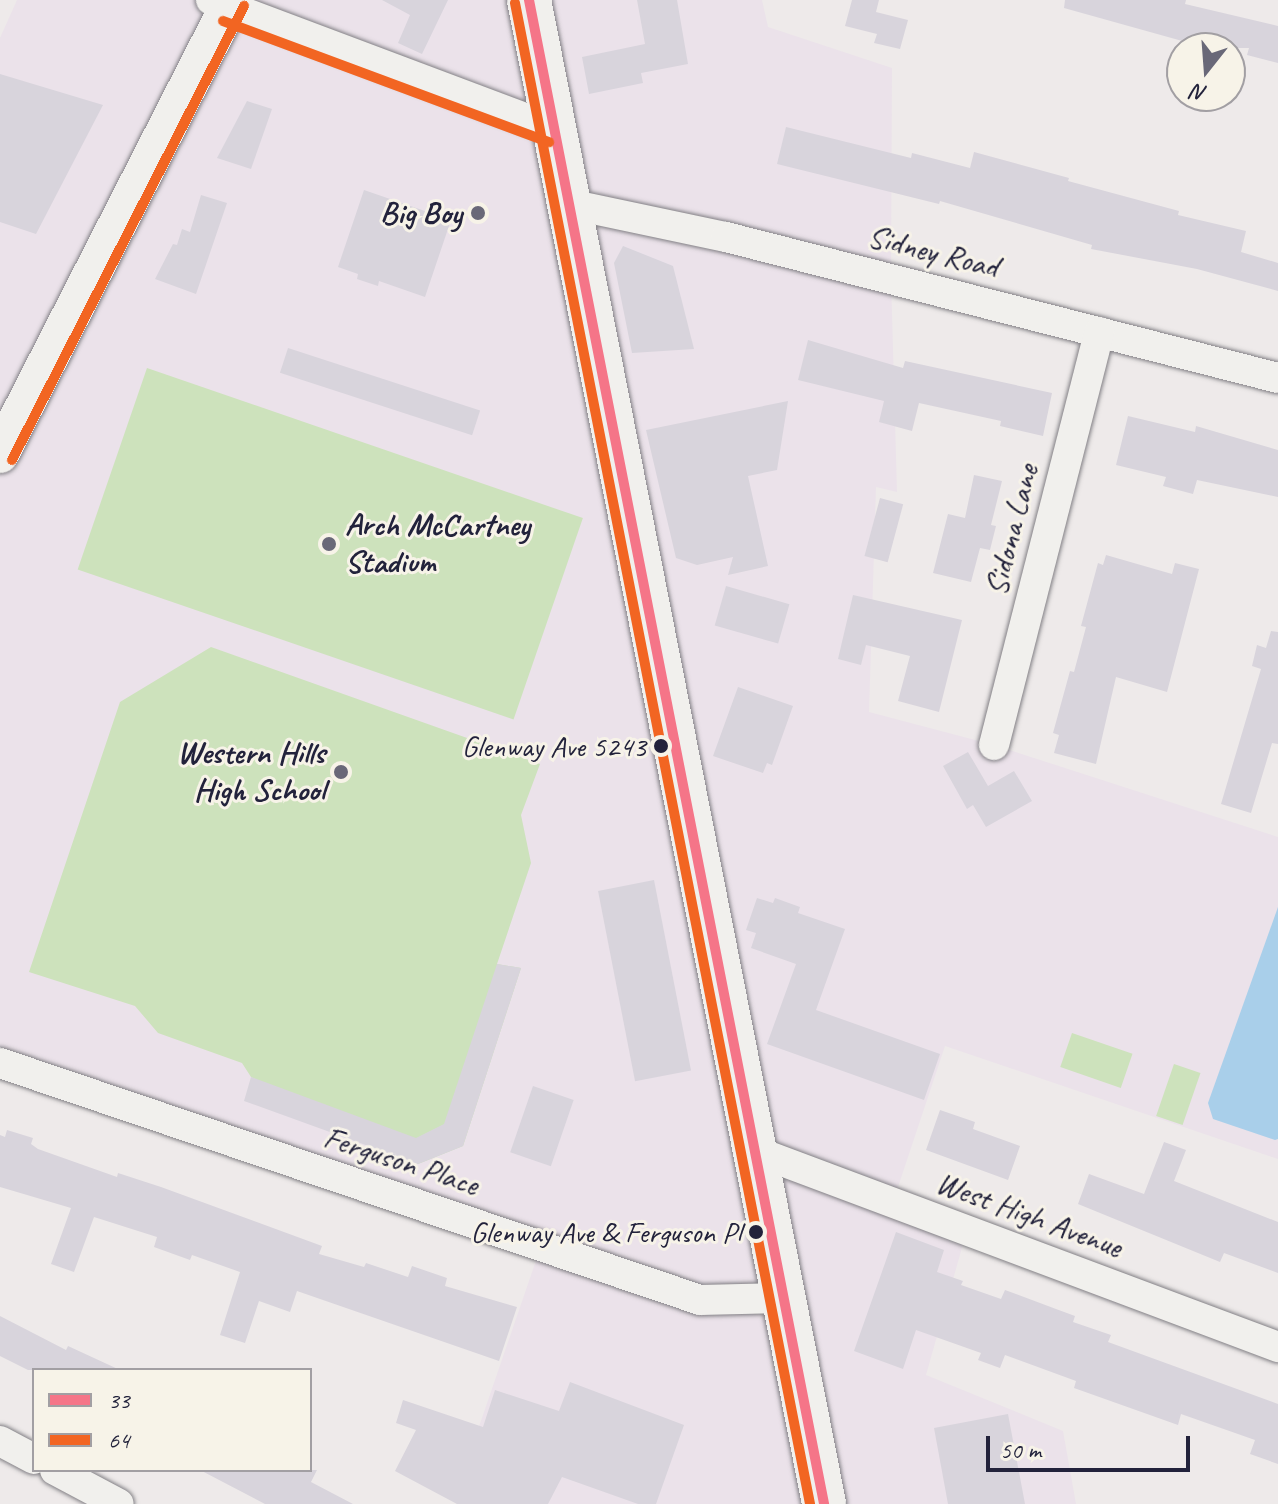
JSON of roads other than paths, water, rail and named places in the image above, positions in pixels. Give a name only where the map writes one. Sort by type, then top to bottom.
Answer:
[{"type":"main road","points":[[529,0],[824,1504]]},
{"type":"street","points":[[0,454],[224,3],[554,129]]},
{"type":"street","name":"Sidney Road","points":[[569,204],[726,237],[1278,378]]},
{"type":"street","name":"Sidona Lane","points":[[994,745],[1099,332]]},
{"type":"street","name":"Ferguson Place","points":[[0,1063],[700,1300],[783,1298]]},
{"type":"street","name":"West High Avenue","points":[[755,1151],[1278,1347]]},
{"type":"street","points":[[0,1441],[32,1458]]},
{"type":"street","points":[[59,1472],[119,1504]]},
{"type":"water","points":[[1278,907],[1278,1139],[1275,1140],[1213,1119],[1208,1103]]},
{"type":"place","name":"Big Boy","points":[[478,213]]},
{"type":"place","name":"Arch McCartney Stadium","points":[[329,544]]},
{"type":"place","name":"Glenway Ave 5243","points":[[661,746]]},
{"type":"place","name":"Western Hills High School","points":[[341,772]]},
{"type":"place","name":"Glenway Ave & Ferguson Pl","points":[[756,1232]]}]
